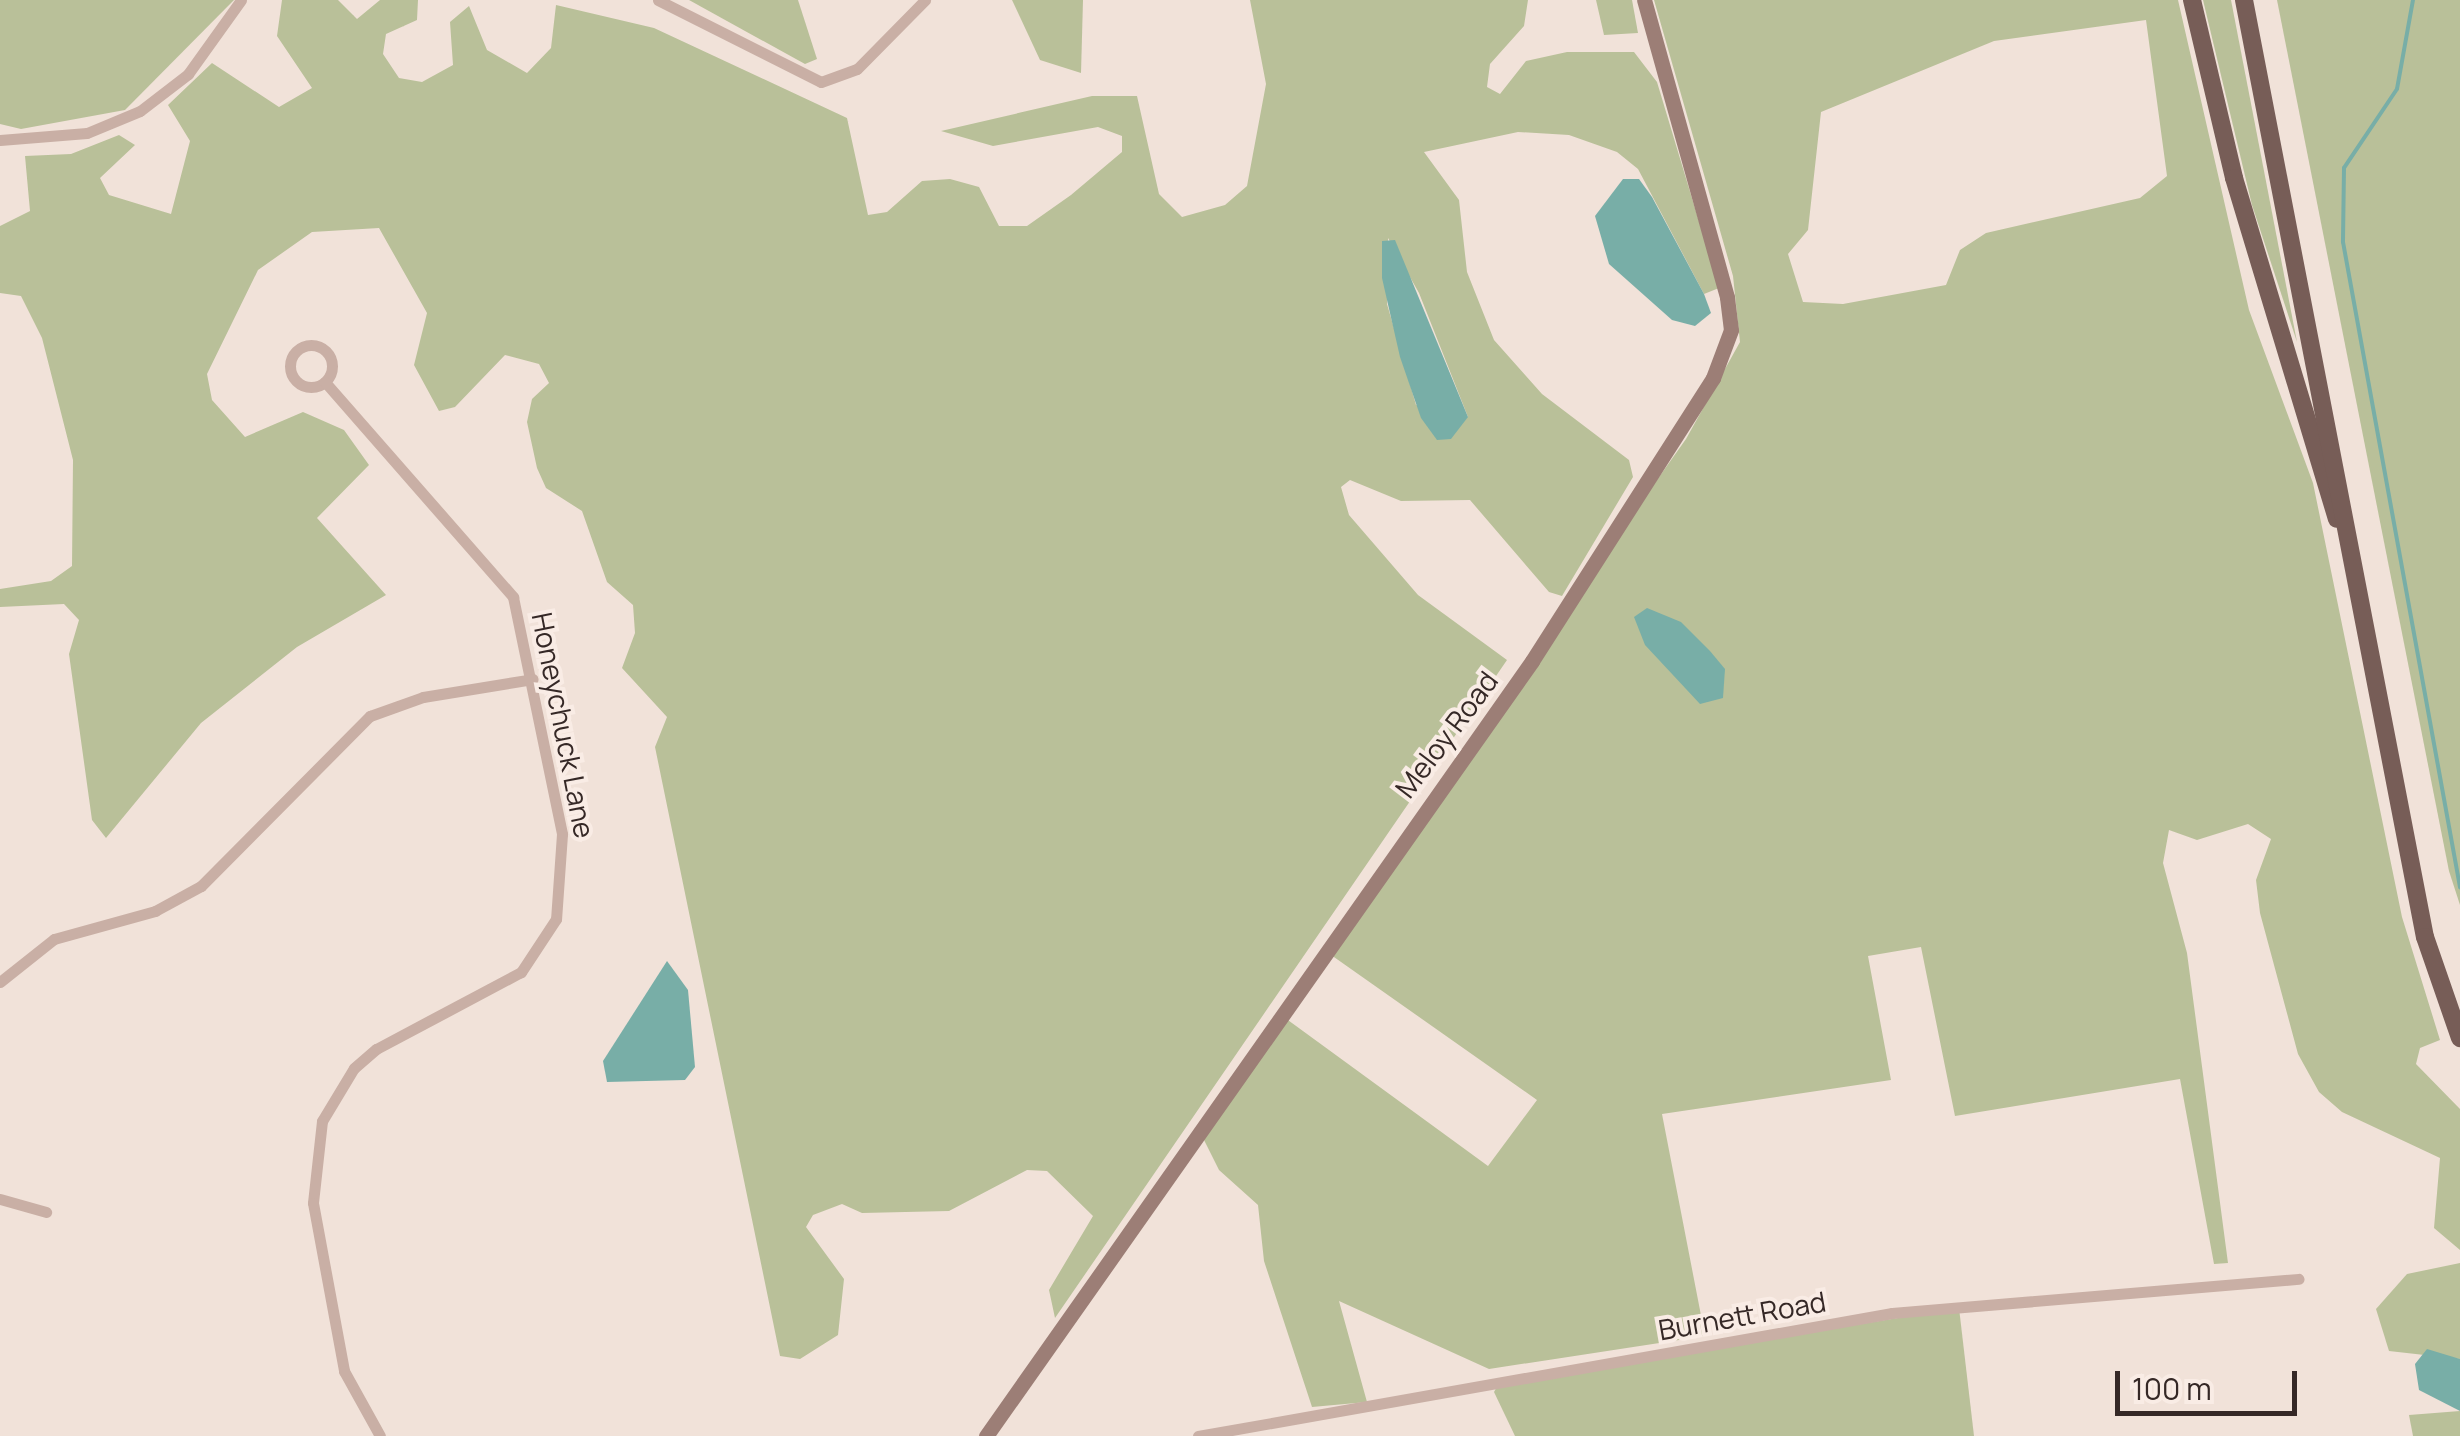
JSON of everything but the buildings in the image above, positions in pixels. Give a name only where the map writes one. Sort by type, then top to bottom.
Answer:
[{"type":"main road","points":[[2192,0],[2244,214],[2359,597]]},
{"type":"main road","points":[[2244,0],[2425,938],[2460,1038]]},
{"type":"street","points":[[0,140],[87,132],[140,111],[188,74],[241,0]]},
{"type":"street","points":[[658,0],[821,82],[857,69],[925,0]]},
{"type":"street","name":"Meloy Road","points":[[986,1436],[1532,660],[1713,378],[1732,330],[1727,297],[1644,0]]},
{"type":"street","name":"Honeychuck Lane","points":[[325,382],[498,573],[533,678],[562,834],[556,919],[499,990],[396,1036],[354,1068],[315,1152],[312,1204],[344,1371],[380,1436]]},
{"type":"street","points":[[0,982],[54,940],[155,911],[201,886],[370,716],[423,697],[533,678]]},
{"type":"street","points":[[0,1199],[46,1212]]},
{"type":"street","name":"Burnett Road","points":[[1198,1436],[1892,1313],[2299,1279]]},
{"type":"green space","points":[[0,0],[234,0],[125,110],[21,129],[0,124]]},
{"type":"green space","points":[[282,0],[338,0],[357,19],[380,0],[418,0],[417,20],[386,34],[383,54],[399,78],[422,82],[453,65],[450,22],[469,6],[487,50],[527,73],[551,48],[556,5],[654,28],[847,118],[868,215],[887,212],[922,181],[950,179],[979,187],[999,226],[1027,226],[1071,195],[1122,152],[1122,136],[1098,127],[993,146],[941,131],[1092,96],[1137,96],[1159,194],[1182,217],[1225,205],[1247,186],[1266,84],[1250,0],[1528,0],[1524,26],[1490,64],[1487,87],[1500,94],[1526,61],[1567,52],[1634,52],[1657,82],[1719,288],[1704,294],[1638,169],[1617,152],[1569,135],[1518,132],[1424,152],[1459,200],[1467,272],[1494,340],[1542,394],[1629,460],[1633,477],[1562,596],[1549,592],[1470,500],[1401,501],[1350,480],[1341,487],[1349,515],[1418,595],[1507,660],[1055,1318],[1049,1290],[1093,1216],[1047,1171],[1027,1170],[949,1211],[862,1213],[842,1204],[813,1215],[806,1227],[844,1279],[838,1335],[800,1359],[780,1356],[655,747],[667,717],[622,668],[635,633],[633,605],[607,582],[582,511],[546,488],[537,468],[527,422],[532,399],[549,383],[539,364],[505,355],[455,407],[439,411],[414,365],[427,313],[379,228],[312,232],[258,270],[207,374],[212,400],[245,437],[303,412],[344,430],[369,465],[317,518],[386,595],[297,647],[201,723],[106,838],[92,820],[69,654],[79,620],[64,604],[0,607],[0,589],[51,581],[72,566],[73,460],[42,338],[21,296],[0,293],[0,226],[30,211],[25,156],[71,154],[119,135],[135,145],[100,178],[109,195],[171,214],[190,141],[168,105],[212,63],[279,107],[312,88],[277,36]],"holes":[[[1388,238],[1419,293],[1468,417],[1416,405],[1387,304]]]},
{"type":"green space","points":[[689,0],[798,0],[817,59],[805,64]]},
{"type":"green space","points":[[1012,0],[1083,0],[1081,73],[1040,60]]},
{"type":"green space","points":[[1596,0],[1632,0],[1638,33],[1604,35]]},
{"type":"green space","points":[[1654,0],[2178,0],[2249,310],[2313,483],[2402,917],[2440,1040],[2420,1048],[2416,1064],[2460,1109],[2460,1250],[2434,1228],[2440,1158],[2342,1112],[2319,1092],[2298,1054],[2260,913],[2256,880],[2271,839],[2248,824],[2197,840],[2169,830],[2163,863],[2187,953],[2228,1263],[2214,1264],[2180,1079],[1955,1116],[1921,947],[1868,956],[1891,1080],[1662,1114],[1705,1336],[1489,1369],[1339,1301],[1367,1402],[1312,1407],[1264,1261],[1258,1205],[1219,1170],[1198,1128],[1281,1015],[1488,1166],[1537,1100],[1324,950],[1686,439],[1740,342],[1733,276]],"holes":[[[2146,20],[2167,176],[2140,198],[1986,233],[1960,250],[1946,285],[1843,304],[1803,302],[1788,254],[1808,230],[1821,112],[1994,41]]]},
{"type":"green space","points":[[2203,0],[2231,0],[2297,342],[2252,205]]},
{"type":"green space","points":[[2277,0],[2460,0],[2460,905],[2449,871]]},
{"type":"green space","points":[[2460,1263],[2460,1359],[2389,1351],[2376,1309],[2407,1274]]},
{"type":"green space","points":[[1959,1308],[1974,1436],[1515,1436],[1494,1392],[1499,1383]]},
{"type":"green space","points":[[2460,1411],[2460,1436],[2413,1436],[2409,1415]]},
{"type":"water","points":[[1623,179],[1639,179],[1652,197],[1704,294],[1711,313],[1695,326],[1672,320],[1609,264],[1595,216]]},
{"type":"water","points":[[1395,240],[1468,417],[1451,439],[1437,440],[1421,418],[1400,357],[1382,278],[1382,241]]},
{"type":"water","points":[[1647,608],[1681,622],[1710,651],[1725,669],[1723,698],[1700,704],[1645,645],[1634,617]]},
{"type":"water","points":[[667,961],[688,990],[695,1067],[685,1080],[607,1082],[603,1061]]},
{"type":"water","points":[[2427,1349],[2460,1359],[2460,1411],[2419,1390],[2415,1364]]},
{"type":"waterway","points":[[2413,0],[2397,89],[2344,168],[2343,242],[2460,887]]}]
